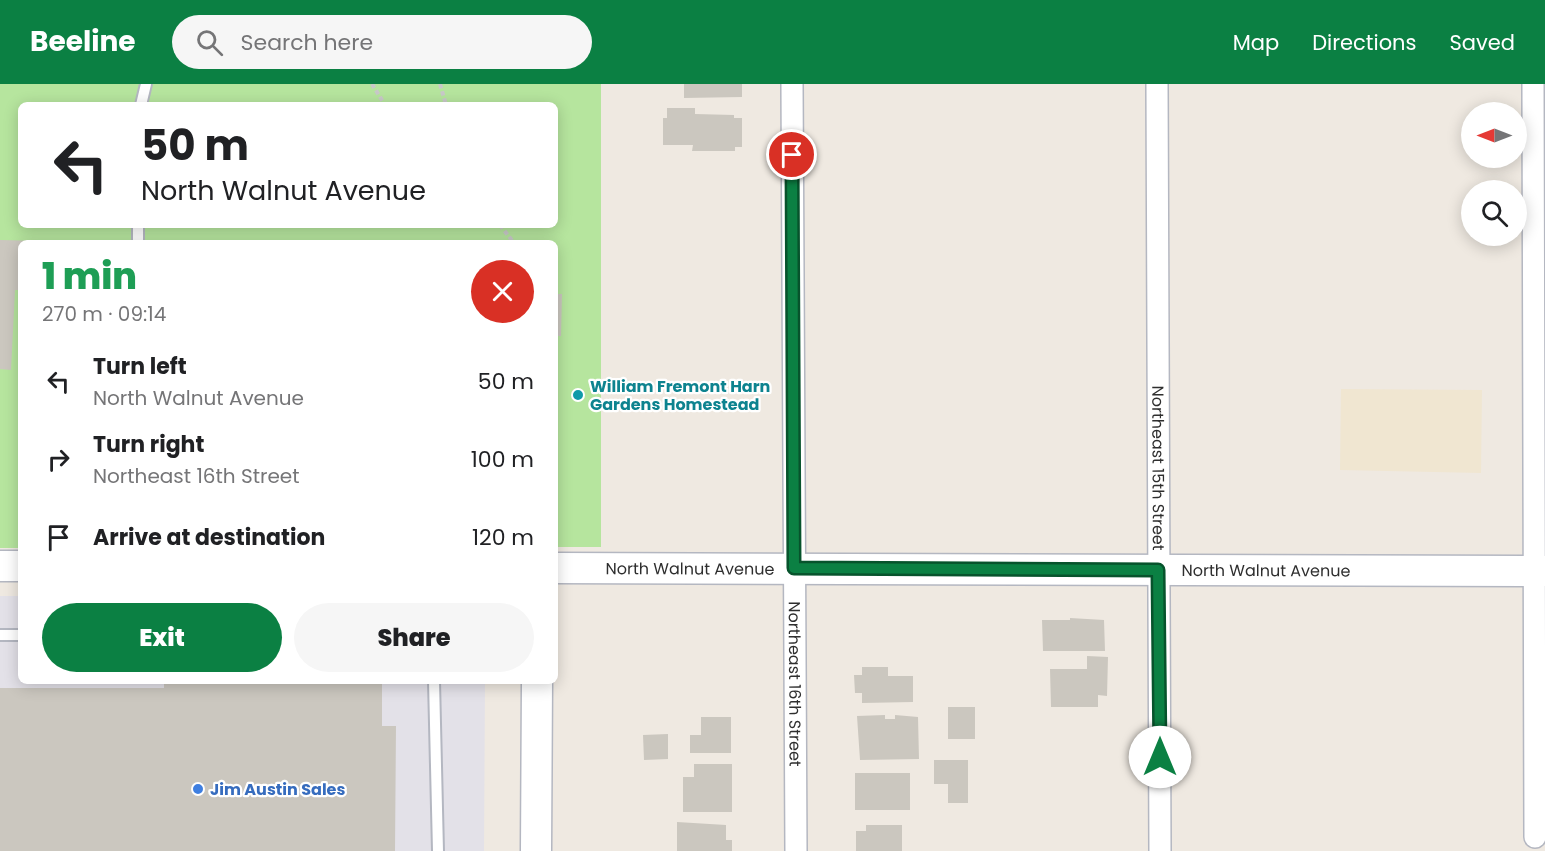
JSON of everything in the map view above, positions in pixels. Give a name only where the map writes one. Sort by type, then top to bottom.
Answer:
[{"type":"street","name":"Northeast 16th Street","points":[[792,84],[796,851]]},
{"type":"street","name":"Northeast 15th Street","points":[[1158,84],[1158,570],[1161,851]]},
{"type":"street","points":[[1533,84],[1540,571],[1535,837]]},
{"type":"street","points":[[0,566],[18,566]]},
{"type":"street","name":"North Walnut Avenue","points":[[558,568],[1540,571]]},
{"type":"street","points":[[536,851],[537,684]]},
{"type":"lane","points":[[142,102],[146,84]]},
{"type":"lane","points":[[0,635],[18,635]]},
{"type":"lane","points":[[434,684],[438,851]]},
{"type":"path","points":[[372,84],[383,102]]},
{"type":"path","points":[[440,84],[445,102]]},
{"type":"path","points":[[502,228],[512,240]]},
{"type":"shaded area","points":[[1341,389],[1482,390],[1481,473],[1340,470]]},
{"type":"shaded area","name":"Jim Austin Sales","points":[[0,596],[18,596],[18,684],[485,684],[484,851],[0,851]]},
{"type":"green space","name":"William Fremont Harn Gardens Homestead","points":[[0,84],[601,84],[601,547],[558,547],[558,240],[18,240],[18,548],[0,548]]},
{"type":"building","points":[[684,84],[742,84],[742,97],[684,98]]},
{"type":"building","points":[[667,108],[695,108],[695,114],[734,115],[734,118],[742,118],[742,147],[735,147],[735,151],[692,151],[693,145],[663,145],[663,118],[667,118]]},
{"type":"building","points":[[0,240],[18,240],[18,290],[15,290],[11,370],[0,369]]},
{"type":"building","points":[[558,294],[562,294],[561,336],[558,336]]},
{"type":"building","points":[[1070,618],[1104,620],[1105,651],[1043,651],[1042,620],[1070,620]]},
{"type":"building","points":[[1087,656],[1108,657],[1107,696],[1098,695],[1098,707],[1051,707],[1050,669],[1087,669]]},
{"type":"building","points":[[862,667],[888,667],[888,676],[913,676],[913,702],[862,703],[862,693],[855,693],[854,675],[862,675]]},
{"type":"building","name":"Jim Austin Sales","points":[[164,684],[382,684],[382,726],[396,726],[395,851],[0,851],[0,688],[164,688]]},
{"type":"building","points":[[948,707],[975,707],[975,739],[948,739]]},
{"type":"building","points":[[885,715],[885,719],[895,719],[895,715],[918,717],[919,759],[860,760],[857,716]]},
{"type":"building","points":[[701,717],[731,717],[731,753],[690,753],[690,735],[701,735]]},
{"type":"building","points":[[668,734],[668,759],[644,760],[643,735]]},
{"type":"building","points":[[934,760],[968,760],[968,803],[948,803],[948,784],[934,784]]},
{"type":"building","points":[[694,764],[732,764],[732,812],[683,812],[683,777],[694,777]]},
{"type":"building","points":[[855,773],[910,773],[910,810],[855,810]]},
{"type":"building","points":[[677,822],[726,825],[726,840],[732,840],[732,851],[677,851]]},
{"type":"building","points":[[866,825],[902,825],[902,851],[856,851],[856,831],[866,831]]},
{"type":"place","name":"William Fremont Harn Gardens Homestead","points":[[578,395]]},
{"type":"place","name":"Jim Austin Sales","points":[[198,789]]},
{"type":"route","points":[[792,155],[794,568],[1158,570],[1160,757]]}]
